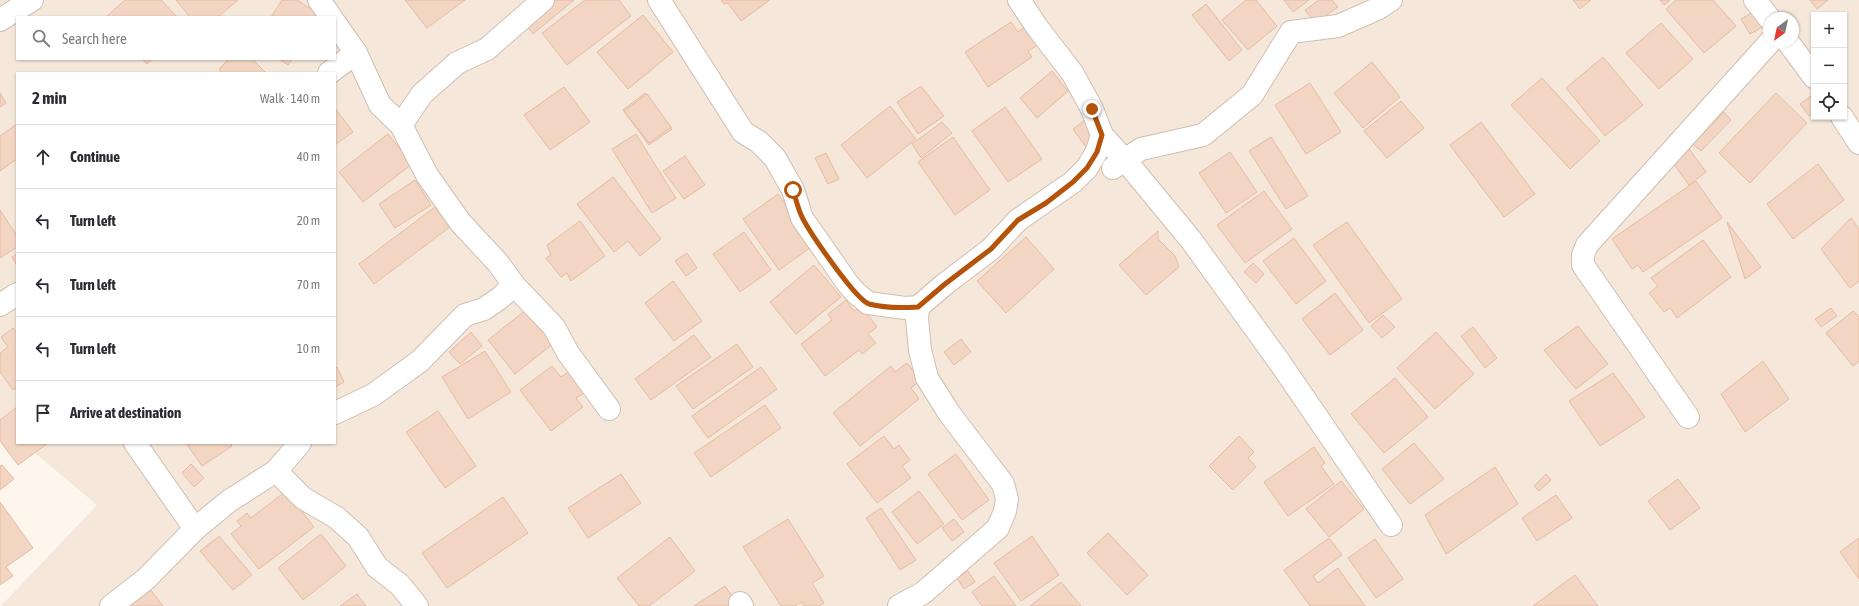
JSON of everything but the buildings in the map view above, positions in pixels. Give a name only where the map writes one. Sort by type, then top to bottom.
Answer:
[{"type":"street","points":[[0,20],[32,0]]},
{"type":"street","points":[[319,0],[329,16]]},
{"type":"street","points":[[401,125],[422,94],[457,63],[487,49],[543,0]]},
{"type":"street","points":[[660,0],[743,132],[759,142],[775,158],[793,190],[802,218],[856,293],[868,304],[905,308],[918,307],[945,284],[991,249],[1018,220],[1046,203],[1073,182],[1087,168],[1097,152],[1102,135]]},
{"type":"street","points":[[1019,0],[1037,27],[1073,74],[1092,109],[1102,135],[1130,166],[1191,240],[1278,360],[1391,525]]},
{"type":"street","points":[[1112,169],[1141,149],[1202,135],[1252,95],[1291,32],[1338,26],[1377,9],[1391,0]]},
{"type":"street","points":[[1755,0],[1764,12]]},
{"type":"street","points":[[336,25],[356,54],[380,105],[401,125],[428,175],[460,222],[498,263],[514,285],[554,327],[568,353],[609,409]]},
{"type":"street","points":[[1688,417],[1584,265],[1583,254],[1587,245],[1765,48]]},
{"type":"street","points":[[1792,48],[1811,73]]},
{"type":"street","points":[[330,72],[356,54]]},
{"type":"street","points":[[1844,120],[1859,143]]},
{"type":"street","points":[[336,413],[372,396],[420,361],[465,315],[484,308],[494,302],[514,285]]},
{"type":"street","points":[[0,305],[16,295]]},
{"type":"street","points":[[899,606],[923,593],[998,528],[1005,511],[1007,499],[1003,484],[949,413],[927,378],[920,350],[917,319],[918,307]]},
{"type":"street","points":[[136,444],[195,529]]},
{"type":"street","points":[[112,606],[146,579],[195,529],[229,501],[276,471],[299,444]]},
{"type":"street","points":[[276,471],[303,498],[337,518],[358,537],[377,567],[400,585],[417,606]]},
{"type":"shaded area","points":[[0,0],[1859,0],[1859,606],[1,606],[97,505],[24,444],[336,444],[336,72],[16,72],[16,437],[0,424]]},
{"type":"route","points":[[793,190],[802,218],[848,284],[862,299],[868,304],[905,308],[918,307],[945,284],[991,249],[1018,220],[1046,203],[1073,182],[1087,168],[1097,152],[1102,135],[1092,109]]}]
